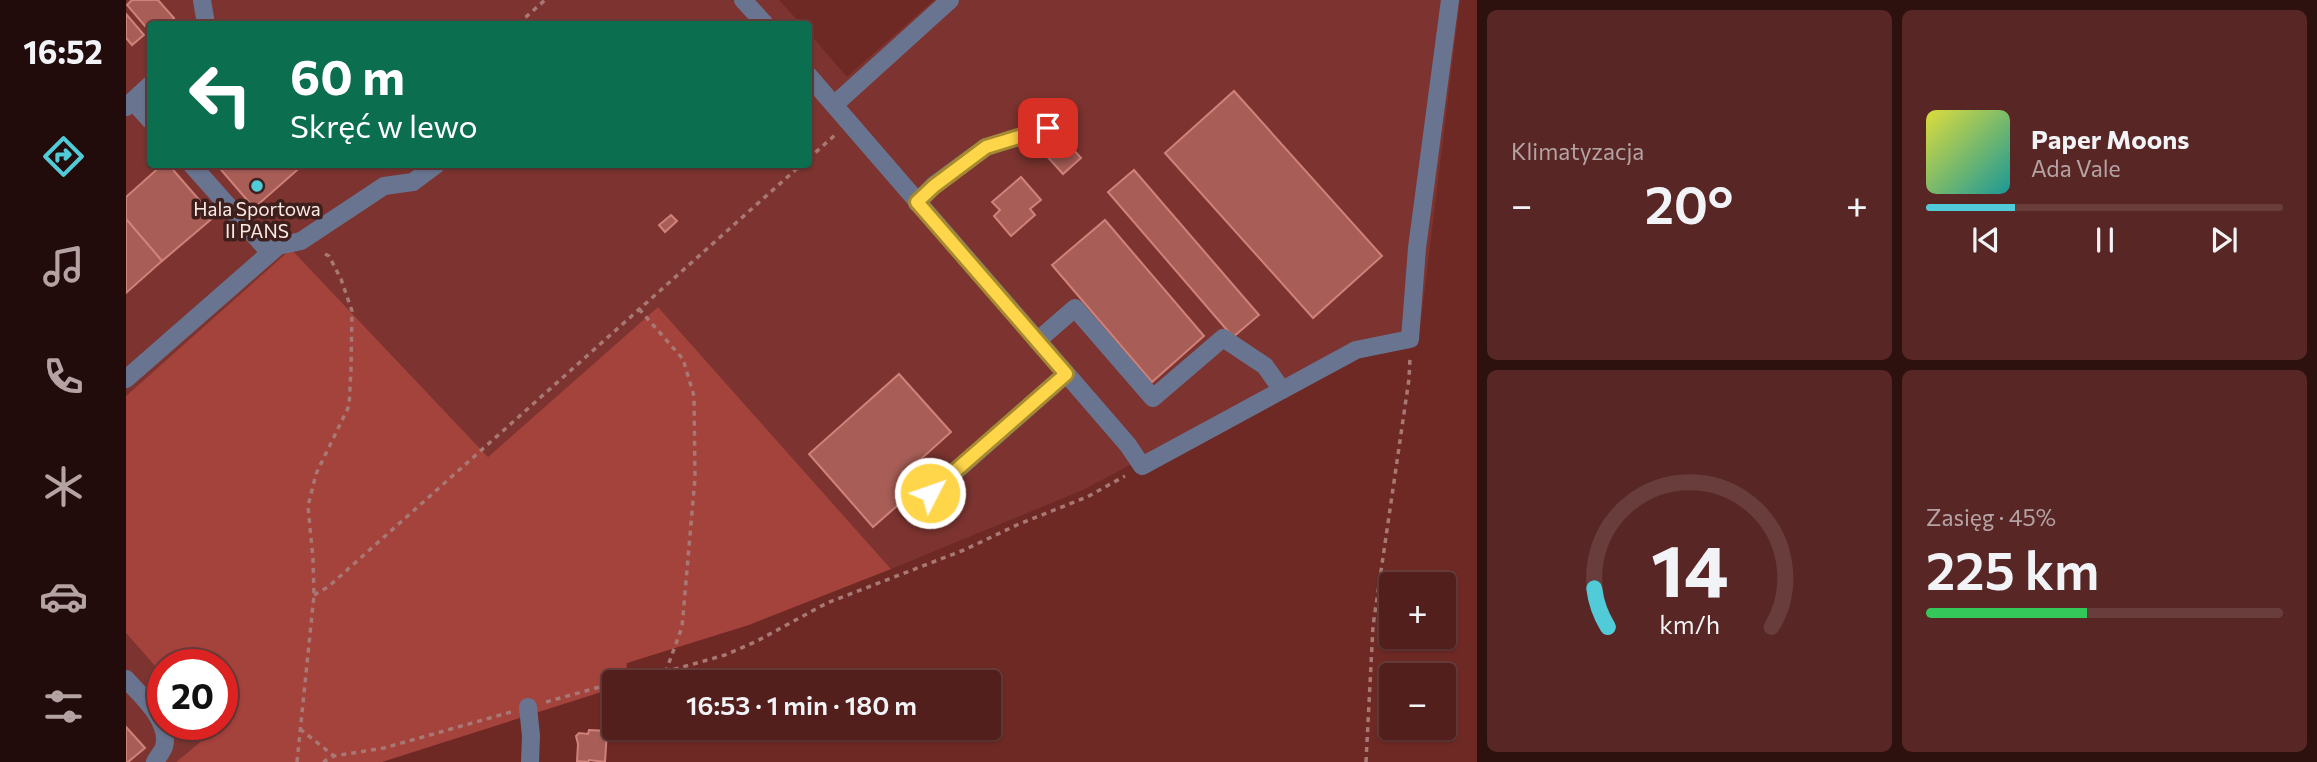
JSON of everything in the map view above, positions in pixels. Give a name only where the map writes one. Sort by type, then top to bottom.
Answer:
[{"type":"street","points":[[202,0],[206,21]]},
{"type":"street","points":[[743,0],[762,21]]},
{"type":"street","points":[[834,105],[950,0]]},
{"type":"street","points":[[812,80],[1128,445],[1142,466],[1356,350],[1410,339],[1417,248],[1450,0]]},
{"type":"street","points":[[147,88],[130,104],[147,118]]},
{"type":"street","points":[[917,202],[986,147],[1048,128]]},
{"type":"street","points":[[195,168],[270,253]]},
{"type":"street","points":[[126,379],[278,246],[300,241],[384,186],[413,182],[432,168]]},
{"type":"street","points":[[1037,341],[1075,308],[1153,398],[1223,338],[1265,366],[1282,390]]},
{"type":"street","points":[[930,493],[1066,374]]},
{"type":"street","points":[[126,679],[151,707],[163,728],[164,747],[155,762]]},
{"type":"street","points":[[528,707],[530,762]]},
{"type":"path","points":[[522,21],[545,0]]},
{"type":"path","points":[[812,155],[849,122]]},
{"type":"path","points":[[314,595],[328,587],[798,168]]},
{"type":"path","points":[[297,762],[314,595],[308,506],[316,474],[349,406],[352,311],[341,279],[329,256],[300,241]]},
{"type":"path","points":[[639,309],[682,359],[694,396],[695,478],[682,627],[666,670]]},
{"type":"path","points":[[1366,762],[1373,626],[1409,379],[1410,339]]},
{"type":"path","points":[[669,670],[725,654],[757,641],[827,603],[964,550],[1020,524],[1087,498],[1142,466]]},
{"type":"path","points":[[323,762],[334,756],[384,748],[602,687]]},
{"type":"path","points":[[300,728],[334,756]]},
{"type":"shaded area","points":[[126,0],[779,0],[798,21],[147,21],[147,168],[812,168],[812,36],[847,77],[934,0],[1460,0],[1420,328],[1354,346],[1083,490],[891,569],[658,307],[488,457],[291,249],[126,396]]},
{"type":"shaded area","points":[[291,249],[488,457],[658,307],[891,569],[749,625],[627,663],[626,670],[602,670],[602,692],[382,762],[176,762],[202,740],[238,740],[238,649],[147,649],[147,657],[126,633],[126,396]]},
{"type":"shaded area","points":[[126,633],[147,657],[147,740],[202,740],[176,762],[126,762]]},
{"type":"building","points":[[132,0],[158,0],[174,18],[170,21],[147,21],[147,28],[127,5]]},
{"type":"building","points":[[126,14],[144,35],[132,45],[126,38]]},
{"type":"building","points":[[1234,91],[1382,256],[1313,318],[1165,153]]},
{"type":"building","points":[[1063,138],[1081,158],[1063,174],[1045,154]]},
{"type":"building","points":[[159,168],[171,168],[214,217],[162,261],[126,219],[126,197]]},
{"type":"building","name":"Hala Sportowa II PANS","points":[[219,168],[299,168],[254,208]]},
{"type":"building","points":[[1134,170],[1259,315],[1233,337],[1108,192]]},
{"type":"building","points":[[1021,177],[1041,200],[1030,209],[1035,215],[1011,236],[994,216],[1000,210],[992,202]]},
{"type":"building","points":[[671,215],[677,221],[665,232],[659,225]]},
{"type":"building","points":[[126,219],[162,261],[126,293]]},
{"type":"building","points":[[1105,220],[1204,336],[1152,382],[1052,265]]},
{"type":"building","points":[[899,374],[951,432],[901,477],[914,491],[873,527],[809,454]]},
{"type":"building","points":[[126,727],[145,748],[128,762],[126,762]]},
{"type":"building","points":[[589,730],[602,731],[602,740],[606,740],[605,762],[577,761],[576,736],[579,733],[588,734]]},
{"type":"place","name":"Hala Sportowa II PANS","points":[[257,186]]},
{"type":"route","points":[[930,493],[1066,374],[917,202],[986,147],[1048,128]]}]
